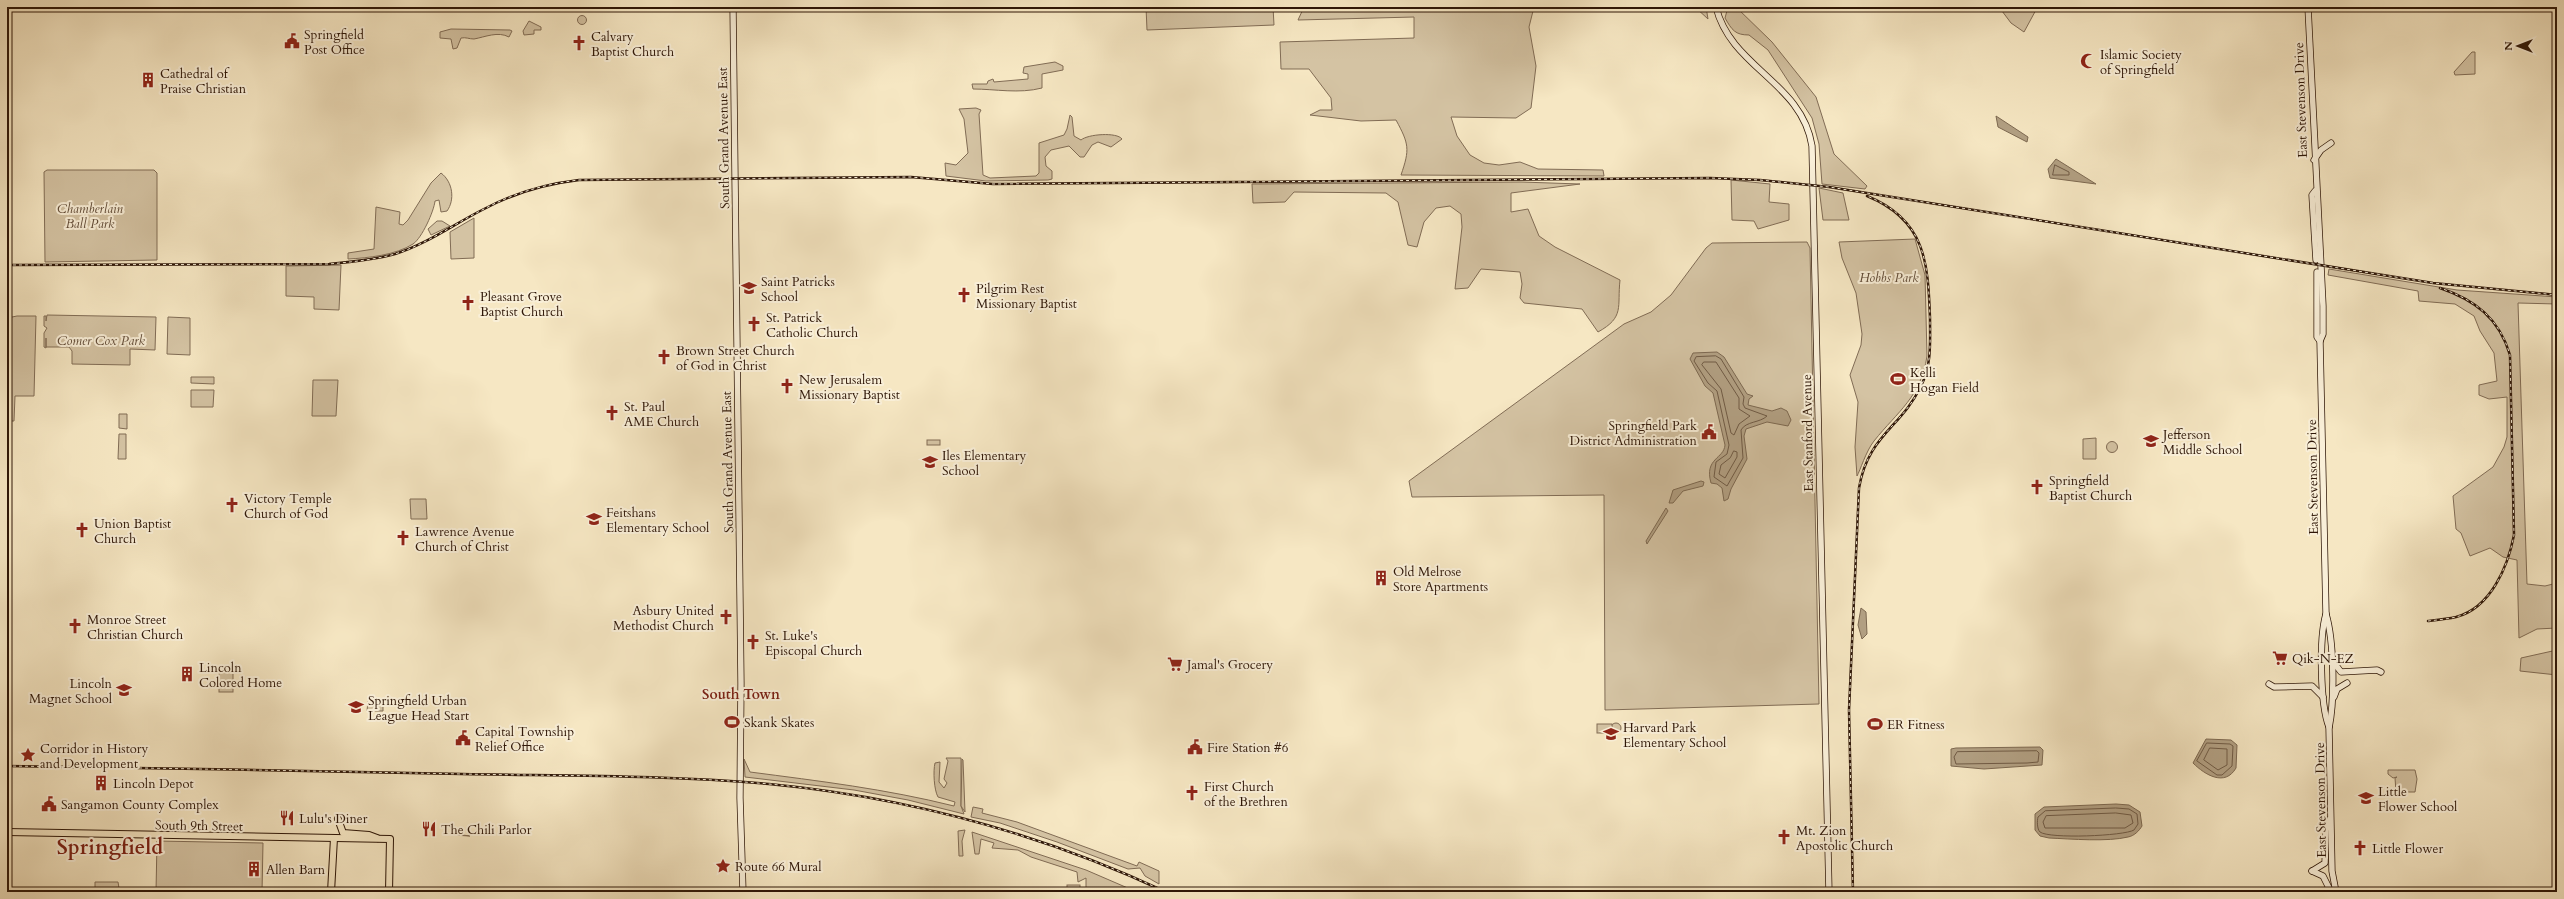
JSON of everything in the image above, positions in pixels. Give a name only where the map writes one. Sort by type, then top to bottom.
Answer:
[{"type":"main road","name":"South Grand Avenue East","points":[[733,7],[741,660],[740,798],[743,892]]},
{"type":"main road","name":"East Stanford Avenue","points":[[1716,7],[1722,24],[1733,43],[1797,106],[1808,126],[1812,146],[1829,892]]},
{"type":"main road","name":"East Stevenson Drive","points":[[2308,7],[2315,192],[2318,195],[2323,306],[2323,334],[2320,341],[2326,614],[2323,626],[2323,698],[2324,713],[2330,725]]},
{"type":"main road","points":[[2314,160],[2322,150],[2332,143]]},
{"type":"main road","name":"East Stevenson Drive","points":[[2326,614],[2330,626],[2331,658],[2331,891]]},
{"type":"main road","points":[[2331,658],[2335,667],[2341,672],[2377,670],[2381,672]]},
{"type":"main road","points":[[2330,725],[2334,716],[2334,694],[2336,689],[2347,683]]},
{"type":"main road","points":[[2270,684],[2274,687],[2312,686],[2323,698]]},
{"type":"main road","points":[[2331,817],[2326,830],[2325,863],[2312,871],[2323,876],[2331,891]]},
{"type":"main road","points":[[338,819],[341,830],[345,833],[369,834],[378,839]]},
{"type":"main road","name":"South 9th Street","points":[[7,832],[390,839],[389,892]]},
{"type":"main road","points":[[331,892],[334,838]]},
{"type":"green space","points":[[1146,7],[1273,7],[1274,25],[1147,30]]},
{"type":"green space","points":[[1304,7],[1534,7],[1529,27],[1536,66],[1531,108],[1516,118],[1451,117],[1457,136],[1470,155],[1484,163],[1499,165],[1520,162],[1538,169],[1603,170],[1604,176],[1401,175],[1406,159],[1407,147],[1404,135],[1396,120],[1361,121],[1310,115],[1320,110],[1332,110],[1331,98],[1309,69],[1281,69],[1280,42],[1414,38],[1414,17],[1298,20]]},
{"type":"green space","points":[[1695,7],[1706,7],[1708,19]]},
{"type":"green space","points":[[1728,7],[1736,7],[1772,42],[1816,97],[1834,154],[1867,186],[1865,189],[1822,184],[1819,144],[1812,118],[1768,50],[1749,35],[1737,33],[1730,26],[1725,18]]},
{"type":"green space","points":[[1999,7],[2082,7],[2037,8],[2024,32],[2011,23]]},
{"type":"green space","points":[[582,15],[587,20],[582,25],[577,20]]},
{"type":"green space","points":[[529,21],[541,27],[541,30],[534,30],[534,34],[524,35],[523,31]]},
{"type":"green space","points":[[451,29],[512,31],[509,37],[496,34],[474,39],[461,38],[457,48],[453,49],[451,39],[440,38],[440,32]]},
{"type":"green space","points":[[2472,52],[2475,52],[2475,74],[2455,75],[2454,72]]},
{"type":"green space","points":[[1055,62],[1063,66],[1063,70],[1042,74],[1042,88],[1025,91],[973,89],[972,84],[987,84],[988,81],[993,79],[994,82],[1028,79],[1028,74],[1023,73],[1024,67]]},
{"type":"green space","points":[[976,108],[981,110],[979,114],[983,175],[990,178],[1036,176],[1039,173],[1039,143],[1064,135],[1070,115],[1072,117],[1074,136],[1081,140],[1096,135],[1114,135],[1122,139],[1111,147],[1098,142],[1092,145],[1084,157],[1080,157],[1069,146],[1051,150],[1045,157],[1046,166],[1052,171],[1052,179],[1048,180],[986,181],[946,176],[945,163],[956,165],[968,153],[964,119],[959,109]]},
{"type":"green space","name":"Chamberlain Ball Park","points":[[47,170],[154,170],[157,173],[157,260],[45,262],[44,172]]},
{"type":"green space","points":[[441,173],[448,181],[452,191],[450,207],[447,211],[441,212],[439,200],[435,201],[427,224],[413,244],[398,251],[373,257],[348,259],[348,253],[374,249],[376,207],[400,212],[399,224],[403,225],[408,220],[431,183]]},
{"type":"green space","points":[[1731,180],[1770,184],[1769,202],[1789,204],[1789,220],[1758,229],[1754,221],[1732,220]]},
{"type":"green space","points":[[1521,182],[1580,184],[1511,193],[1511,212],[1528,209],[1539,236],[1555,247],[1620,280],[1619,304],[1616,316],[1607,327],[1598,332],[1582,309],[1524,303],[1520,298],[1522,284],[1520,272],[1481,269],[1468,288],[1455,289],[1462,227],[1461,214],[1450,206],[1436,208],[1424,222],[1417,247],[1408,245],[1398,202],[1386,193],[1294,192],[1285,202],[1253,203],[1252,184]]},
{"type":"green space","points":[[1819,188],[1843,193],[1849,220],[1823,220]]},
{"type":"green space","points":[[474,218],[474,258],[451,259],[450,232]]},
{"type":"green space","points":[[437,221],[442,221],[450,226],[431,235],[428,229]]},
{"type":"green space","name":"Hobbs Park","points":[[1915,239],[1925,275],[1927,356],[1924,370],[1920,382],[1907,403],[1871,445],[1857,476],[1855,447],[1858,402],[1850,375],[1861,345],[1862,334],[1856,293],[1842,258],[1839,242]]},
{"type":"green space","points":[[1807,242],[1810,248],[1819,704],[1605,710],[1604,495],[1412,497],[1409,481],[1624,324],[1651,312],[1671,295],[1706,248],[1712,243]]},
{"type":"green space","points":[[341,265],[339,310],[314,309],[314,297],[286,296],[286,266]]},
{"type":"green space","points":[[2329,269],[2457,290],[2557,297],[2557,304],[2518,303],[2527,584],[2545,586],[2557,583],[2557,628],[2537,629],[2519,638],[2517,560],[2503,557],[2490,548],[2470,556],[2461,533],[2456,529],[2453,496],[2493,467],[2504,447],[2507,437],[2507,397],[2489,399],[2479,395],[2479,385],[2497,381],[2494,353],[2480,331],[2474,316],[2455,304],[2419,301],[2418,291],[2328,275]]},
{"type":"green space","name":"Comer Cox Park","points":[[47,315],[156,317],[155,350],[130,349],[130,365],[72,364],[72,351],[69,347],[44,347],[44,333],[47,328],[44,326],[44,316],[46,316],[46,321]]},
{"type":"green space","name":"Comer Cox Park","points":[[17,316],[36,316],[34,396],[15,396],[14,421],[7,421],[7,318]]},
{"type":"green space","points":[[168,317],[190,318],[190,355],[167,354]]},
{"type":"green space","points":[[191,377],[214,377],[214,384],[191,383]]},
{"type":"green space","points":[[313,380],[338,380],[336,416],[312,416]]},
{"type":"green space","points":[[191,390],[214,390],[213,407],[191,407]]},
{"type":"green space","points":[[119,414],[127,414],[127,429],[119,428]]},
{"type":"green space","points":[[119,434],[126,434],[126,459],[118,459]]},
{"type":"green space","points":[[2096,438],[2096,459],[2083,459],[2083,439]]},
{"type":"green space","points":[[927,440],[940,440],[940,445],[927,445]]},
{"type":"green space","points":[[2112,441],[2116,443],[2118,447],[2116,451],[2112,453],[2108,451],[2106,447],[2108,443]]},
{"type":"green space","points":[[410,499],[426,499],[427,519],[411,519]]},
{"type":"green space","points":[[2557,650],[2557,675],[2520,671],[2521,658]]},
{"type":"green space","points":[[219,670],[233,670],[233,692],[219,692]]},
{"type":"green space","points":[[368,701],[383,701],[383,711],[367,711]]},
{"type":"green space","points":[[1616,723],[1621,728],[1616,733],[1611,728]]},
{"type":"green space","points":[[1597,724],[1612,724],[1612,733],[1597,733]]},
{"type":"green space","points":[[946,758],[961,758],[961,806],[964,814],[908,800],[854,790],[745,777],[744,759],[750,772],[878,790],[954,806],[955,802],[938,797],[935,785],[935,763],[940,762],[939,782],[944,788],[947,783],[944,779],[948,761]]},
{"type":"green space","points":[[962,759],[963,760],[965,812],[961,806]]},
{"type":"green space","points":[[2388,770],[2415,770],[2417,779],[2415,792],[2396,792],[2395,778],[2397,777],[2393,778],[2388,774]]},
{"type":"green space","points":[[973,807],[983,809],[982,813],[1017,822],[1137,866],[1139,862],[1159,871],[1159,884],[1145,876],[1140,868],[1128,869],[1057,842],[1000,823],[971,817]]},
{"type":"green space","points":[[453,822],[455,834],[470,836],[452,835]]},
{"type":"green space","points":[[965,830],[962,841],[963,856],[959,856],[958,831]]},
{"type":"green space","points":[[972,832],[1086,870],[1137,892],[1086,892],[1086,878],[1078,882],[1077,872],[1031,857],[1018,850],[992,848],[994,843],[981,839],[979,854],[975,854]]},
{"type":"green space","points":[[157,841],[263,843],[262,892],[156,892]]},
{"type":"green space","points":[[95,882],[118,882],[119,888],[145,888],[144,892],[95,892]]},
{"type":"green space","points":[[1067,885],[1080,885],[1080,892],[1067,892]]},
{"type":"water","points":[[1996,116],[2028,137],[2027,142],[1998,127]]},
{"type":"water","points":[[2056,159],[2096,184],[2050,178],[2048,169]]},
{"type":"water","points":[[1717,352],[1724,357],[1747,394],[1753,396],[1749,399],[1748,405],[1772,411],[1781,408],[1787,411],[1791,420],[1788,426],[1767,422],[1746,429],[1744,436],[1747,459],[1731,489],[1728,499],[1724,501],[1722,488],[1717,484],[1711,483],[1710,475],[1710,468],[1712,464],[1724,450],[1725,445],[1713,393],[1705,386],[1690,359],[1693,353]]},
{"type":"water","points":[[1701,481],[1704,482],[1703,486],[1683,491],[1673,503],[1669,503],[1673,490]]},
{"type":"water","points":[[1666,508],[1668,511],[1647,544],[1646,541]]},
{"type":"water","points":[[1861,608],[1866,612],[1867,634],[1862,639],[1858,625]]},
{"type":"water","points":[[2206,739],[2231,740],[2237,745],[2236,768],[2231,774],[2221,778],[2215,777],[2203,772],[2193,763]]},
{"type":"water","points":[[2040,747],[2043,750],[2042,765],[1984,769],[1951,766],[1951,749]]},
{"type":"water","points":[[2116,804],[2129,805],[2140,812],[2142,826],[2132,836],[2120,839],[2100,840],[2049,838],[2040,836],[2035,830],[2035,814],[2044,807]]},
{"type":"railway","points":[[7,265],[329,264],[362,260],[387,256],[407,250],[507,198],[542,187],[579,180],[911,177],[993,184],[1710,178],[1760,180],[1829,187],[2433,283],[2557,295]]},
{"type":"railway","points":[[1853,892],[1849,710],[1859,488],[1863,470],[1877,444],[1913,400],[1925,378],[1929,361],[1930,344],[1928,279],[1920,245],[1912,231],[1901,217],[1887,206],[1867,196]]},
{"type":"railway","points":[[2428,621],[2456,617],[2479,605],[2496,584],[2507,560],[2514,535],[2510,355],[2499,331],[2484,312],[2464,298],[2440,288]]},
{"type":"railway","points":[[7,766],[616,776],[769,784],[871,798],[972,821],[1071,852],[1166,892]]},
{"type":"place","name":"Springfield Post Office","points":[[292,41]]},
{"type":"place","name":"Calvary Baptist Church","points":[[579,43]]},
{"type":"place","name":"Islamic Society of Springfield","points":[[2088,61]]},
{"type":"place","name":"Cathedral of Praise Christian","points":[[148,80]]},
{"type":"place","name":"Saint Patricks School","points":[[749,288]]},
{"type":"place","name":"Pilgrim Rest Missionary Baptist","points":[[964,295]]},
{"type":"place","name":"Pleasant Grove Baptist Church","points":[[468,303]]},
{"type":"place","name":"St. Patrick Catholic Church","points":[[754,324]]},
{"type":"place","name":"Brown Street Church of God in Christ","points":[[664,357]]},
{"type":"place","name":"Kelli Hogan Field","points":[[1898,379]]},
{"type":"place","name":"New Jerusalem Missionary Baptist","points":[[787,386]]},
{"type":"place","name":"St. Paul AME Church","points":[[612,413]]},
{"type":"place","name":"Springfield Park District Administration","points":[[1709,432]]},
{"type":"place","name":"Jefferson Middle School","points":[[2151,441]]},
{"type":"place","name":"Iles Elementary School","points":[[930,462]]},
{"type":"place","name":"Springfield Baptist Church","points":[[2037,487]]},
{"type":"place","name":"Victory Temple Church of God","points":[[232,505]]},
{"type":"place","name":"Feitshans Elementary School","points":[[594,519]]},
{"type":"place","name":"Union Baptist Church","points":[[82,530]]},
{"type":"place","name":"Lawrence Avenue Church of Christ","points":[[403,538]]},
{"type":"place","name":"Old Melrose Store Apartments","points":[[1381,578]]},
{"type":"place","name":"Asbury United Methodist Church","points":[[726,617]]},
{"type":"place","name":"Monroe Street Christian Church","points":[[75,626]]},
{"type":"place","name":"St. Luke's Episcopal Church","points":[[753,642]]},
{"type":"place","name":"Qik-N-EZ","points":[[2280,658]]},
{"type":"place","name":"Jamal's Grocery","points":[[1175,664]]},
{"type":"place","name":"Lincoln Colored Home","points":[[187,674]]},
{"type":"place","name":"Lincoln Magnet School","points":[[124,690]]},
{"type":"place","name":"Springfield Urban League Head Start","points":[[356,707]]},
{"type":"place","name":"Skank Skates","points":[[732,722]]},
{"type":"place","name":"ER Fitness","points":[[1875,724]]},
{"type":"place","name":"Harvard Park Elementary School","points":[[1611,734]]},
{"type":"place","name":"Capital Township Relief Office","points":[[463,738]]},
{"type":"place","name":"Fire Station #6","points":[[1195,747]]},
{"type":"place","name":"Corridor in History and Development","points":[[28,755]]},
{"type":"place","name":"Lincoln Depot","points":[[101,783]]},
{"type":"place","name":"First Church of the Brethren","points":[[1192,793]]},
{"type":"place","name":"Little Flower School","points":[[2366,798]]},
{"type":"place","name":"Sangamon County Complex","points":[[49,804]]},
{"type":"place","name":"Lulu's Diner","points":[[287,818]]},
{"type":"place","name":"The Chili Parlor","points":[[429,829]]},
{"type":"place","name":"Mt. Zion Apostolic Church","points":[[1784,837]]},
{"type":"place","name":"Little Flower","points":[[2360,848]]},
{"type":"place","name":"Route 66 Mural","points":[[723,866]]},
{"type":"place","name":"Allen Barn","points":[[254,869]]},
{"type":"district","name":"South Town","points":[[741,694]]},
{"type":"district","name":"Springfield","points":[[110,847]]}]
